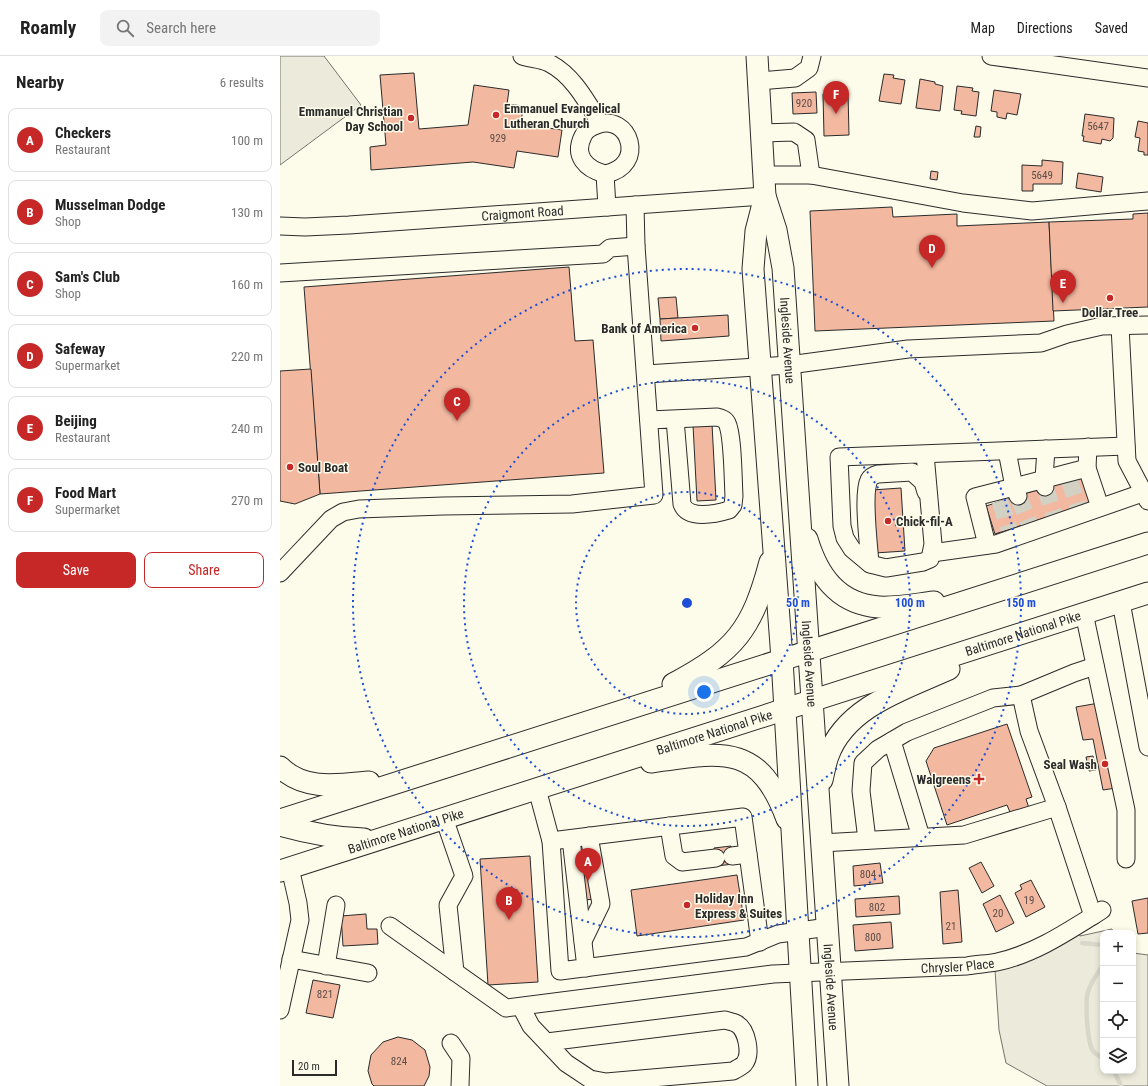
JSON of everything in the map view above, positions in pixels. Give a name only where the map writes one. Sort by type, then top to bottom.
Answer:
[{"type":"main road","name":"Ingleside Avenue","points":[[757,56],[765,196],[776,230],[783,268],[838,1086]]},
{"type":"main road","name":"Ingleside Avenue","points":[[765,196],[756,232],[753,269],[786,708],[807,1086]]},
{"type":"main road","points":[[799,515],[812,556],[824,577],[848,600],[880,607],[973,599]]},
{"type":"main road","points":[[280,820],[1148,543]]},
{"type":"main road","points":[[623,710],[702,668],[724,651],[741,633],[753,616],[761,594],[774,544]]},
{"type":"main road","name":"Baltimore National Pike","points":[[285,870],[1148,593]]},
{"type":"main road","points":[[818,798],[828,756],[835,741],[848,725],[863,711],[882,699],[1035,629]]},
{"type":"main road","points":[[591,771],[699,755],[718,754],[732,757],[745,762],[770,782],[780,798],[793,836]]},
{"type":"main road","points":[[280,767],[286,773],[301,781],[316,785],[336,785],[410,779]]},
{"type":"main road","points":[[280,825],[306,833],[339,838],[378,840]]},
{"type":"street","points":[[522,56],[549,63],[558,69],[583,94],[600,123]]},
{"type":"street","points":[[759,81],[795,78],[809,68],[812,56]]},
{"type":"street","points":[[991,56],[1148,78]]},
{"type":"street","points":[[600,123],[615,125],[624,131],[630,144],[630,154],[623,167],[615,172],[604,174],[593,171],[584,164],[580,154],[580,142],[584,134],[592,126],[600,123]]},
{"type":"street","points":[[762,133],[794,132],[806,140],[811,175]]},
{"type":"street","points":[[604,174],[607,207]]},
{"type":"street","points":[[764,175],[811,175],[963,203],[1032,211],[1148,201]]},
{"type":"street","name":"Craigmont Road","points":[[280,226],[305,227],[349,225],[765,196]]},
{"type":"street","points":[[280,573],[330,519],[343,512],[359,509],[443,506],[572,504],[654,495],[636,246],[635,205]]},
{"type":"street","points":[[280,273],[603,254],[610,248],[636,246]]},
{"type":"street","points":[[646,374],[760,368],[908,349],[1042,344],[1083,330],[1102,326],[1148,324]]},
{"type":"street","points":[[932,553],[987,545],[1011,534],[1079,510],[1100,507],[1147,495],[1127,461],[1120,326]]},
{"type":"street","points":[[649,420],[716,417],[723,419],[727,423],[730,436],[734,496],[733,505],[729,510],[693,515],[684,510],[682,504],[675,419]]},
{"type":"street","points":[[925,454],[931,510],[932,553],[930,559],[924,562],[886,568],[870,564],[852,549],[845,538],[842,526],[839,458],[1007,450],[1126,446]]},
{"type":"street","points":[[1088,447],[1087,468],[1100,507]]},
{"type":"street","points":[[1044,483],[1046,449]]},
{"type":"street","points":[[1007,450],[1016,491]]},
{"type":"street","points":[[987,545],[975,497],[998,496],[1067,476],[1087,468]]},
{"type":"street","points":[[870,564],[866,494],[869,479],[873,475],[912,472],[923,482],[931,510]]},
{"type":"street","points":[[1121,602],[1148,747]]},
{"type":"street","points":[[1084,614],[1126,810],[1126,859]]},
{"type":"street","points":[[867,840],[861,791],[863,763],[878,749],[907,732],[993,698],[1020,695],[1074,673],[1096,666]]},
{"type":"street","points":[[821,843],[964,834],[1057,807],[1029,731],[1020,695]]},
{"type":"street","points":[[892,741],[921,837]]},
{"type":"street","points":[[537,789],[551,841],[560,971],[746,947],[778,934],[828,927]]},
{"type":"street","name":"Chrysler Place","points":[[390,926],[506,1008],[773,974],[967,966],[998,962],[1028,951],[1064,934],[1097,913],[1057,807]]},
{"type":"street","points":[[551,841],[743,817],[740,855],[760,942]]},
{"type":"street","points":[[444,818],[464,876],[448,905],[455,972]]},
{"type":"street","points":[[669,826],[674,856],[682,862],[716,858]]},
{"type":"street","points":[[583,941],[601,904],[589,836]]},
{"type":"street","points":[[571,839],[586,968]]},
{"type":"street","points":[[281,1000],[300,920],[298,903],[285,870]]},
{"type":"street","points":[[326,966],[336,905]]},
{"type":"street","points":[[291,959],[368,973]]},
{"type":"street","points":[[521,1007],[530,1026],[566,1063],[590,1079],[606,1082],[733,1071],[744,1065],[748,1056],[742,1029],[737,1023],[725,1020],[547,1042]]},
{"type":"street","points":[[451,1043],[461,1058],[460,1086]]},
{"type":"shaded area","points":[[280,56],[324,56],[361,105],[280,165]]},
{"type":"shaded area","points":[[1100,932],[1100,1074],[1136,1074],[1136,953],[1148,955],[1148,1086],[1047,1086],[1006,1063],[999,1030],[995,970],[1079,933],[1080,936]]},
{"type":"building","name":"Emmanuel Evangelical Lutheran Church","points":[[414,73],[419,129],[468,125],[474,85],[509,90],[507,104],[523,106],[521,124],[562,130],[558,157],[517,151],[514,168],[473,162],[371,170],[370,147],[386,145],[380,75]]},
{"type":"building","points":[[884,74],[894,75],[893,78],[905,80],[901,104],[879,101]]},
{"type":"building","points":[[920,79],[935,82],[935,84],[943,86],[940,111],[916,108]]},
{"type":"building","points":[[957,86],[973,88],[972,91],[979,92],[976,116],[961,114],[962,111],[954,110]]},
{"type":"building","points":[[994,90],[1021,94],[1017,115],[1007,113],[1006,119],[997,117],[997,112],[991,111]]},
{"type":"building","points":[[816,92],[817,113],[793,114],[792,93]]},
{"type":"building","points":[[848,93],[849,135],[824,136],[823,94]]},
{"type":"building","points":[[1085,114],[1114,118],[1113,138],[1110,141],[1102,139],[1101,144],[1083,141],[1084,136],[1082,136]]},
{"type":"building","points":[[1138,121],[1148,123],[1148,155],[1144,155],[1144,152],[1138,151],[1140,138],[1135,137]]},
{"type":"building","points":[[976,126],[981,127],[980,137],[974,137]]},
{"type":"building","points":[[1042,160],[1063,162],[1062,184],[1033,184],[1033,191],[1022,191],[1022,165],[1042,166]]},
{"type":"building","points":[[931,171],[938,172],[937,180],[930,179]]},
{"type":"building","points":[[1078,173],[1103,177],[1101,192],[1076,188]]},
{"type":"building","points":[[892,207],[893,217],[957,214],[957,226],[1049,222],[1054,321],[815,331],[810,211]]},
{"type":"building","points":[[1148,213],[1148,307],[1053,311],[1049,222],[1133,219],[1133,214]]},
{"type":"building","points":[[569,267],[575,341],[593,340],[604,473],[320,494],[304,287]]},
{"type":"building","points":[[676,297],[678,318],[660,319],[658,298]]},
{"type":"building","name":"Bank of America","points":[[728,315],[729,336],[661,341],[660,319]]},
{"type":"building","points":[[311,369],[320,494],[295,504],[280,501],[280,371]]},
{"type":"building","points":[[712,424],[716,500],[697,501],[693,425]]},
{"type":"building","points":[[1084,475],[1093,502],[995,534],[986,506]]},
{"type":"building","name":"Chick-fil-A","points":[[901,488],[905,551],[875,553],[872,490]]},
{"type":"building","name":"Seal Wash","points":[[1099,703],[1116,788],[1103,790],[1093,739],[1083,740],[1076,707]]},
{"type":"building","name":"Walgreens","points":[[1007,724],[1032,797],[1026,799],[1030,811],[1012,817],[1007,805],[947,825],[926,761],[934,748]]},
{"type":"building","points":[[1093,756],[1096,770],[1089,771],[1086,757]]},
{"type":"building","points":[[731,846],[733,864],[717,866],[714,848]]},
{"type":"building","points":[[530,856],[538,982],[488,985],[480,859]]},
{"type":"building","points":[[981,862],[994,886],[982,893],[969,868]]},
{"type":"building","points":[[582,863],[590,863],[594,899],[585,900]]},
{"type":"building","points":[[880,863],[883,883],[854,886],[853,866]]},
{"type":"building","name":"Holiday Inn Express & Suites","points":[[737,875],[744,920],[637,936],[631,890]]},
{"type":"building","points":[[1031,880],[1045,907],[1026,917],[1015,893],[1022,889],[1020,885]]},
{"type":"building","points":[[958,890],[962,942],[943,944],[940,892]]},
{"type":"building","points":[[1000,895],[1014,923],[996,932],[983,904]]},
{"type":"building","points":[[899,896],[900,914],[856,917],[855,899]]},
{"type":"building","points":[[1148,898],[1148,933],[1138,934],[1132,901]]},
{"type":"building","points":[[366,914],[367,929],[377,929],[378,944],[343,946],[341,916]]},
{"type":"building","points":[[891,922],[893,948],[855,951],[853,925]]},
{"type":"building","points":[[313,980],[340,985],[333,1018],[306,1013]]},
{"type":"building","points":[[398,1037],[412,1040],[425,1050],[430,1067],[429,1076],[424,1086],[374,1086],[372,1084],[368,1071],[371,1055],[383,1042]]},
{"type":"waterway","points":[[1082,943],[1100,945]]},
{"type":"waterway","points":[[1100,1057],[1094,1052],[1089,1039],[1087,997],[1089,988],[1102,966]]},
{"type":"waterway","points":[[1115,1074],[1121,1086]]},
{"type":"tunnel","points":[[1069,479],[1078,507]]},
{"type":"tunnel","points":[[1045,487],[1054,515]]},
{"type":"tunnel","points":[[1018,496],[1029,523]]},
{"type":"tunnel","points":[[1000,501],[1009,529]]},
{"type":"place","name":"Food Mart","points":[[836,114]]},
{"type":"place","name":"Emmanuel Evangelical Lutheran Church","points":[[496,115]]},
{"type":"place","name":"Emmanuel Christian Day School","points":[[411,118]]},
{"type":"place","name":"Safeway","points":[[932,268]]},
{"type":"place","name":"Dollar Tree","points":[[1110,298]]},
{"type":"place","name":"Beijing","points":[[1063,303]]},
{"type":"place","name":"Bank of America","points":[[695,328]]},
{"type":"place","name":"Sam's Club","points":[[457,421]]},
{"type":"place","name":"Soul Boat","points":[[290,467]]},
{"type":"place","name":"Chick-fil-A","points":[[888,521]]},
{"type":"place","name":"Seal Wash","points":[[1105,764]]},
{"type":"place","name":"Walgreens","points":[[979,779]]},
{"type":"place","name":"Checkers","points":[[588,881]]},
{"type":"place","name":"Holiday Inn Express & Suites","points":[[687,905]]},
{"type":"place","name":"Musselman Dodge","points":[[509,920]]}]
